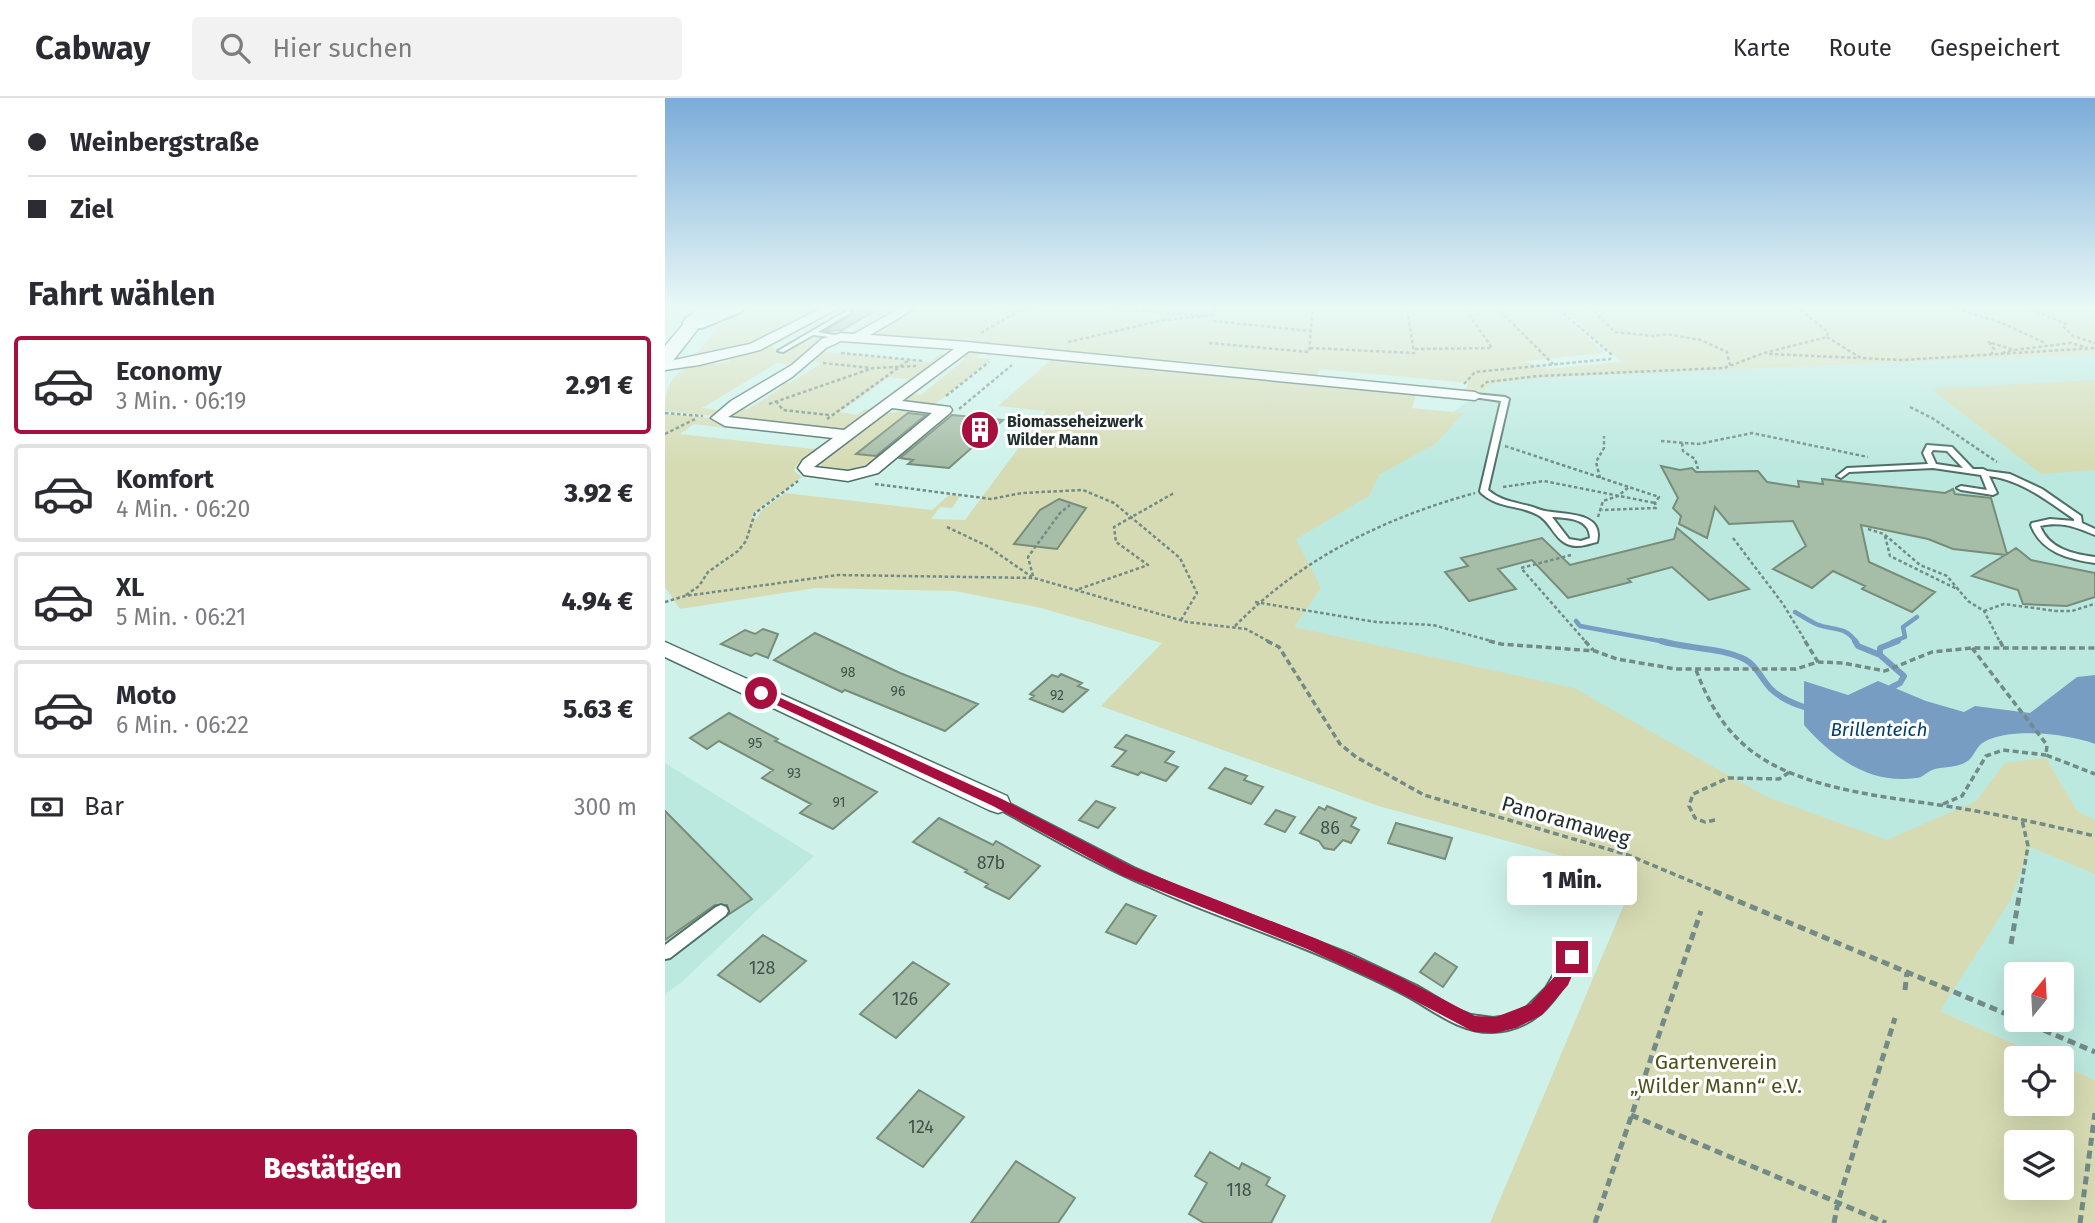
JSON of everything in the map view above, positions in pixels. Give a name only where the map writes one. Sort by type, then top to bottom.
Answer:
[{"type":"street","points":[[665,366],[705,360]]},
{"type":"street","points":[[718,418],[759,400],[804,360]]},
{"type":"street","points":[[938,409],[872,470],[848,476],[810,472],[806,468],[809,463],[946,360]]},
{"type":"street","points":[[1096,360],[1440,396],[1469,395]]},
{"type":"street","points":[[890,404],[938,409]]},
{"type":"street","points":[[718,418],[725,422],[846,435]]},
{"type":"street","points":[[665,649],[998,803]]},
{"type":"lane","points":[[1469,395],[1505,400],[1484,491],[1495,502],[1593,524],[1596,531],[1594,540],[1581,545],[1562,539],[1542,513]]},
{"type":"lane","points":[[1933,466],[1927,453],[1930,447],[1949,449],[1962,458],[1969,469]]},
{"type":"lane","points":[[1841,476],[1846,470],[1933,466],[1983,471],[2007,476],[2039,491],[2078,518],[2078,524]]},
{"type":"lane","points":[[1961,488],[1993,492],[1983,471]]},
{"type":"lane","points":[[2095,532],[2078,524],[2051,522],[2035,525],[2040,538],[2050,545],[2079,558],[2095,560]]},
{"type":"lane","points":[[998,803],[1128,872],[1312,944],[1390,980],[1474,1024],[1496,1025],[1516,1020],[1536,1010],[1562,980],[1572,957]]},
{"type":"lane","points":[[665,953],[721,911]]},
{"type":"path","points":[[827,360],[873,368],[943,362]]},
{"type":"path","points":[[809,431],[910,360]]},
{"type":"path","points":[[916,360],[943,362]]},
{"type":"path","points":[[938,409],[994,360]]},
{"type":"path","points":[[938,409],[956,411],[1018,360]]},
{"type":"path","points":[[1548,360],[1553,364]]},
{"type":"path","points":[[1604,360],[1475,372],[1466,380],[1469,395],[1487,382],[1730,365],[1746,360]]},
{"type":"path","points":[[1729,360],[1730,365]]},
{"type":"path","points":[[759,400],[776,402],[873,368]]},
{"type":"path","points":[[759,400],[772,397],[783,410],[831,415]]},
{"type":"path","points":[[1910,407],[1971,444],[1999,464],[2007,476]]},
{"type":"path","points":[[665,413],[718,418]]},
{"type":"path","points":[[665,434],[702,416]]},
{"type":"path","points":[[1661,441],[1699,444],[1752,433],[1877,458]]},
{"type":"path","points":[[1600,478],[1596,462],[1604,448],[1604,436]]},
{"type":"path","points":[[1497,443],[1659,497],[1655,508],[1602,510]]},
{"type":"path","points":[[1682,443],[1683,451],[1695,459],[1698,469]]},
{"type":"path","points":[[685,596],[699,586],[708,572],[738,551],[746,541],[755,513],[810,472]]},
{"type":"path","points":[[1235,626],[1255,602],[1294,572],[1371,532],[1427,508],[1484,491],[1544,481],[1655,503]]},
{"type":"path","points":[[875,484],[991,499],[1022,493],[1083,490],[1114,503],[1180,558],[1197,593],[1181,620]]},
{"type":"path","points":[[1593,524],[1602,510],[1603,501],[1618,496],[1629,487]]},
{"type":"path","points":[[1077,590],[1148,565],[1116,542],[1114,527],[1174,493]]},
{"type":"path","points":[[1034,578],[1028,557],[1060,513],[1070,505]]},
{"type":"path","points":[[947,527],[987,547],[1034,578]]},
{"type":"path","points":[[1868,529],[1884,534],[1902,552],[1915,559],[1925,572]]},
{"type":"path","points":[[1884,534],[1890,556],[1925,572],[1947,576],[1968,601],[1984,611],[2003,648]]},
{"type":"path","points":[[1733,538],[1783,604],[1818,663]]},
{"type":"path","points":[[1581,545],[1577,553],[1521,568],[1595,651]]},
{"type":"path","points":[[665,602],[685,596],[838,575],[1034,578]]},
{"type":"path","name":"Panoramaweg","points":[[1034,578],[1181,620],[1235,626],[1267,639],[1279,647],[1340,744],[1356,757],[1424,794],[1628,855],[2004,1013]]},
{"type":"path","points":[[1255,602],[1376,622],[1433,625],[1501,644],[1595,651],[1650,666],[1696,670],[1796,669],[1818,663],[1843,663],[1885,671],[1932,652],[1972,648],[2095,648]]},
{"type":"path","points":[[1984,611],[2004,604],[2056,611],[2072,611],[2094,604]]},
{"type":"path","points":[[1972,648],[2046,745],[2046,755]]},
{"type":"path","points":[[1696,670],[1708,702],[1733,734],[1760,757],[1790,772],[1825,784],[2095,836]]},
{"type":"path","points":[[1941,805],[1962,796],[1986,756],[2004,750],[2046,755],[2095,774]]},
{"type":"path","points":[[1715,820],[1706,822],[1695,818],[1689,806],[1693,794],[1728,779],[1779,779],[1790,772]]},
{"type":"path","points":[[2011,944],[2028,846],[2022,820]]},
{"type":"path","points":[[1595,1223],[1701,911]]},
{"type":"path","points":[[1905,990],[1907,972]]},
{"type":"path","points":[[1834,1223],[1838,1202],[1895,1018]]},
{"type":"path","name":"Panoramaweg","points":[[2048,1032],[2095,1052]]},
{"type":"path","points":[[2080,1223],[2095,1113]]},
{"type":"path","points":[[1631,1115],[1886,1223]]},
{"type":"shaded area","points":[[1967,360],[2095,360],[2095,1080],[2074,1070],[2074,1046],[2019,1046],[1637,876],[1379,806],[1101,706],[1163,643],[1453,412],[1492,384],[1536,378]]},
{"type":"shaded area","points":[[665,763],[814,856],[682,982],[665,994]]},
{"type":"green space","points":[[713,360],[715,364],[730,361],[802,360],[797,366],[777,363],[702,408],[718,410],[727,405],[715,416],[665,411],[671,381],[683,370]]},
{"type":"green space","points":[[903,360],[929,362],[938,360],[912,380],[889,377],[840,412],[857,415],[865,409],[874,410],[849,427],[840,429],[733,419],[726,415],[735,407],[748,409],[783,387],[773,385],[779,382],[790,383],[822,363],[806,361]]},
{"type":"green space","points":[[964,360],[990,360],[933,406],[905,401],[910,394],[921,395]]},
{"type":"green space","name":"Gartenverein „Wilder Mann“ e.V.","points":[[1051,360],[1416,395],[1412,408],[1464,413],[1435,444],[1380,474],[1369,496],[1296,539],[1321,588],[1294,627],[1574,688],[1767,797],[1887,840],[1976,801],[2005,763],[2046,758],[2077,811],[2095,820],[2095,874],[2030,847],[2010,901],[1940,1011],[2019,1046],[2004,1046],[2004,1116],[2074,1116],[2074,1070],[2095,1080],[2095,1223],[1490,1223],[1636,876],[1379,806],[1101,706],[1162,643],[1041,608],[955,591],[816,588],[680,609],[665,587],[665,414],[711,418],[726,428],[694,424],[680,434],[814,449],[821,446],[796,466],[794,471],[802,477],[753,513],[752,517],[756,519],[761,511],[785,493],[932,510],[949,495],[960,496],[952,508],[940,507],[931,519],[965,520],[1046,411],[998,406]]},
{"type":"green space","points":[[1165,360],[1538,360],[1523,361],[1548,369],[1622,362],[1619,360],[1967,360],[1536,378],[1492,384],[1481,392],[1466,390],[1468,383],[1320,369],[1317,375]]},
{"type":"green space","points":[[2095,380],[2095,470],[2041,474],[1931,389]]},
{"type":"green space","points":[[902,411],[929,415],[922,418],[925,415],[908,413],[857,453],[887,450],[863,466],[850,470],[821,468],[821,461],[884,414]]},
{"type":"water","name":"Brillenteich","points":[[2095,675],[2095,744],[2055,735],[2023,733],[1995,737],[1979,746],[1963,764],[1935,769],[1918,778],[1899,779],[1868,773],[1840,758],[1804,725],[1804,681],[1848,695],[1878,681],[1926,701],[1964,712],[1975,706],[2030,713],[2077,677]]},
{"type":"building","points":[[908,413],[926,415],[876,456],[856,454]]},
{"type":"building","points":[[952,415],[1003,420],[949,468],[908,464],[913,460],[900,458]]},
{"type":"building","points":[[1661,466],[1680,470],[1692,468],[1696,472],[1758,471],[1767,482],[1799,487],[1798,481],[1823,484],[1822,479],[1945,493],[1953,489],[1955,494],[1991,498],[2007,554],[2016,548],[2031,560],[2095,573],[2095,597],[2067,606],[2023,604],[2018,590],[1972,576],[2005,555],[1953,549],[1928,539],[1861,525],[1869,562],[1935,592],[1912,612],[1862,589],[1865,586],[1833,571],[1812,588],[1773,569],[1806,546],[1793,521],[1729,524],[1715,507],[1707,538],[1679,524],[1681,516],[1673,508],[1678,498]]},
{"type":"building","points":[[1059,499],[1086,508],[1057,549],[1014,544],[1040,510]]},
{"type":"building","points":[[1677,528],[1749,589],[1709,600],[1672,567],[1628,579],[1631,582],[1568,598],[1532,560],[1498,569],[1516,589],[1469,601],[1445,572],[1468,566],[1461,558],[1542,538],[1570,565],[1674,539]]},
{"type":"building","points":[[763,629],[778,634],[768,658],[756,653],[751,656],[721,644],[745,630],[755,634]]},
{"type":"building","points":[[815,633],[900,673],[978,704],[945,731],[845,690],[842,692],[774,660]]},
{"type":"building","points":[[1061,674],[1082,683],[1078,686],[1088,690],[1063,712],[1030,699],[1034,696],[1030,694],[1052,675],[1058,677]]},
{"type":"building","points":[[729,713],[778,739],[775,741],[877,792],[833,829],[800,813],[811,804],[762,778],[773,770],[719,741],[707,749],[690,738]]},
{"type":"building","points":[[1126,735],[1174,752],[1165,762],[1178,767],[1166,781],[1112,766],[1126,751],[1115,747]]},
{"type":"building","points":[[1225,768],[1247,776],[1244,780],[1263,787],[1251,804],[1209,788]]},
{"type":"building","points":[[1096,801],[1115,808],[1098,828],[1079,820]]},
{"type":"building","points":[[1327,806],[1356,818],[1351,826],[1359,830],[1351,843],[1343,840],[1334,850],[1324,848],[1319,841],[1300,833],[1319,807],[1325,810]]},
{"type":"building","points":[[1276,810],[1295,817],[1285,832],[1265,824]]},
{"type":"building","points":[[665,811],[752,899],[729,914],[727,905],[715,905],[665,940]]},
{"type":"building","points":[[939,818],[993,845],[996,841],[1040,866],[1009,899],[985,887],[988,884],[965,872],[967,870],[913,842]]},
{"type":"building","points":[[1396,823],[1452,838],[1445,859],[1388,843]]},
{"type":"building","points":[[1530,859],[1557,867],[1547,900],[1520,891]]},
{"type":"building","points":[[1126,904],[1156,916],[1136,944],[1106,932]]},
{"type":"building","points":[[763,935],[806,961],[760,1002],[718,975]]},
{"type":"building","points":[[1435,953],[1457,967],[1443,987],[1420,972]]},
{"type":"building","points":[[913,962],[949,984],[896,1038],[860,1014]]},
{"type":"building","points":[[919,1090],[964,1117],[923,1167],[877,1138]]},
{"type":"building","points":[[1210,1152],[1239,1169],[1242,1163],[1270,1178],[1266,1185],[1285,1196],[1271,1223],[1204,1223],[1189,1214],[1207,1183],[1195,1176]]},
{"type":"building","points":[[1016,1161],[1075,1198],[1058,1223],[971,1223]]},
{"type":"waterway","points":[[1795,612],[1816,624],[1843,631],[1856,642]]},
{"type":"waterway","points":[[1892,642],[1905,637],[1903,627],[1917,617]]},
{"type":"waterway","points":[[1576,621],[1580,626],[1662,641]]},
{"type":"waterway","points":[[1662,641],[1666,642]]},
{"type":"waterway","points":[[1662,641],[1726,653],[1746,660],[1775,692],[1804,707]]},
{"type":"waterway","points":[[1855,641],[1858,646],[1880,655]]},
{"type":"waterway","points":[[1880,655],[1880,648],[1898,641]]},
{"type":"waterway","points":[[1880,655],[1904,676],[1900,683],[1892,687]]},
{"type":"place","name":"Biomasseheizwerk Wilder Mann","points":[[980,430]]},
{"type":"route","points":[[761,693],[998,803],[1128,872],[1312,944],[1390,980],[1445,1012],[1474,1024],[1496,1025],[1516,1020],[1536,1010],[1552,995],[1572,957]]}]
